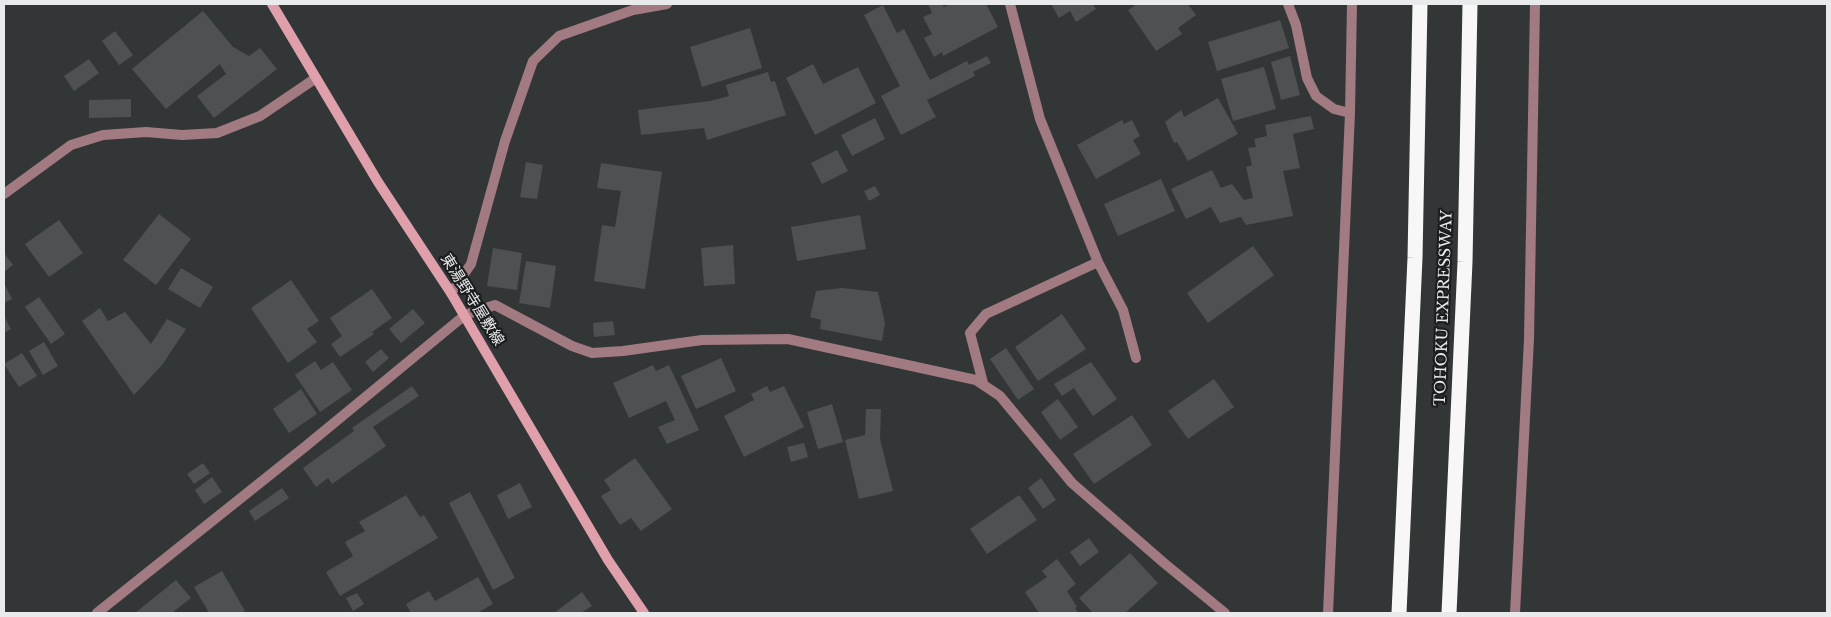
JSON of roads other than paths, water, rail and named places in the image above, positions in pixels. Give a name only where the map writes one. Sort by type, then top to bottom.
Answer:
[{"type":"highway","name":"TOHOKU EXPRESSWAY","points":[[1399,613],[1415,258],[1420,4]]},
{"type":"highway","name":"TOHOKU EXPRESSWAY","points":[[1449,613],[1465,262],[1470,4]]},
{"type":"main road","name":"東湯野寺屋敷線","points":[[272,4],[378,182],[465,315],[608,560],[644,613]]},
{"type":"street","points":[[451,293],[471,264],[505,140],[534,61],[559,36],[633,10],[667,4]]},
{"type":"street","points":[[1010,4],[1040,119],[1098,262],[1123,310],[1136,358]]},
{"type":"street","points":[[1288,4],[1296,25],[1307,78],[1316,96],[1334,109],[1350,113]]},
{"type":"street","points":[[1328,613],[1350,113],[1352,4]]},
{"type":"street","points":[[1515,613],[1529,329],[1535,4]]},
{"type":"street","points":[[4,194],[71,145],[103,134],[146,132],[182,135],[218,133],[260,116],[316,78]]},
{"type":"street","points":[[983,383],[970,333],[986,314],[1098,262]]},
{"type":"street","points":[[97,613],[306,446],[465,315],[495,306],[572,346],[592,353],[623,351],[702,340],[788,340],[983,383],[1000,396],[1072,483],[1225,613]]}]
